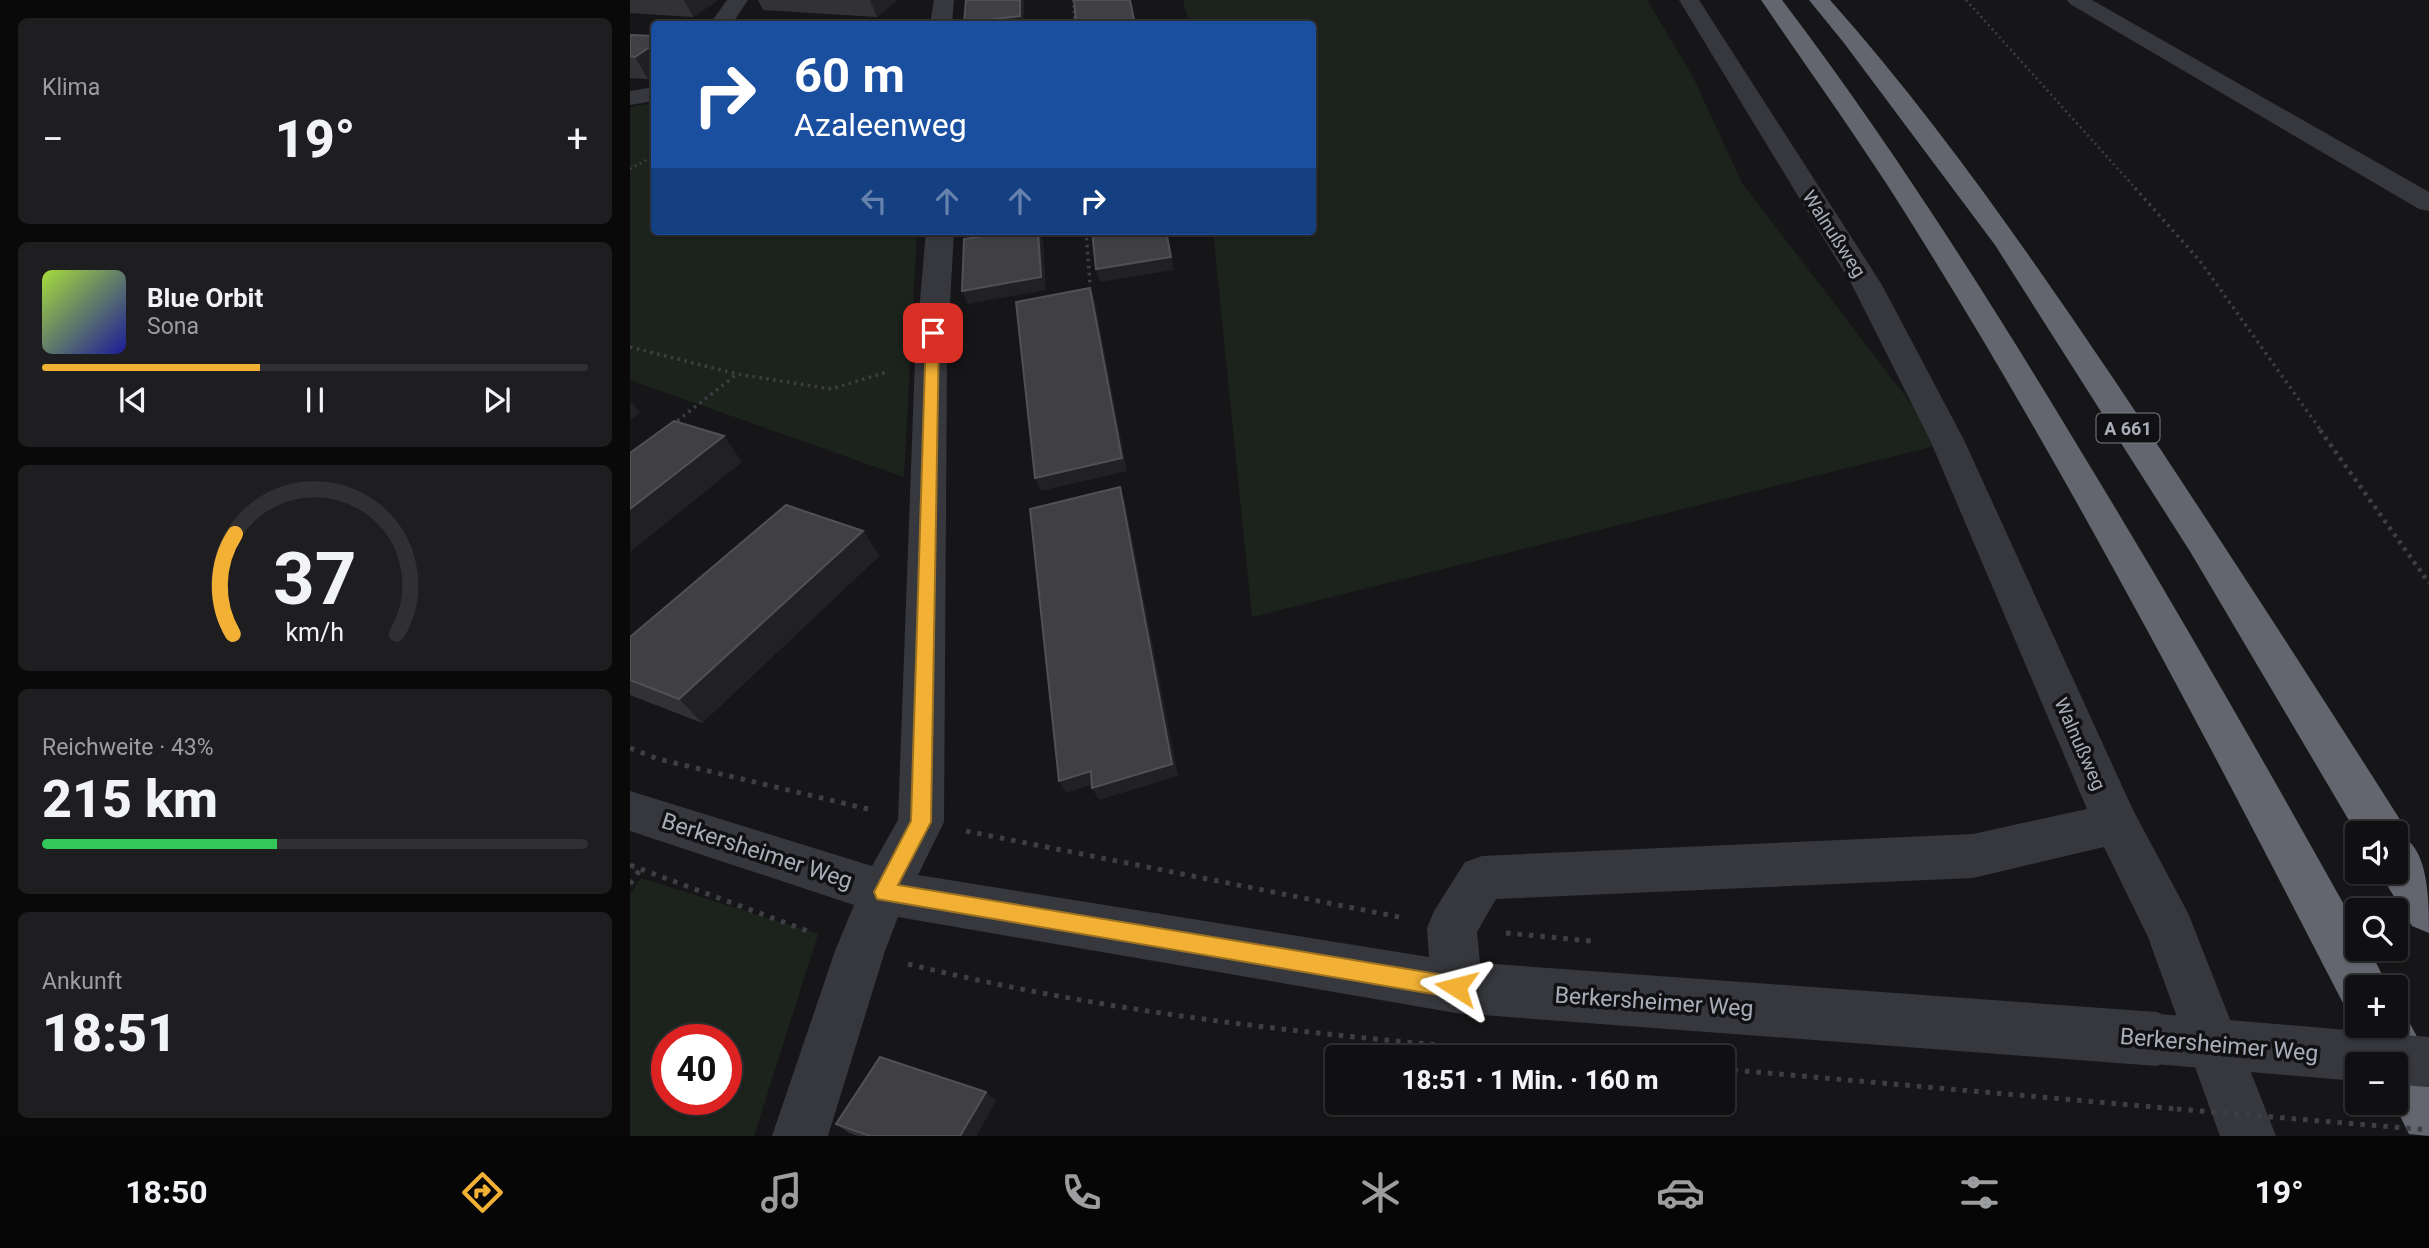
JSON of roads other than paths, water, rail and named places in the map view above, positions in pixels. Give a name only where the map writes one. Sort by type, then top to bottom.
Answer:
[{"type":"highway","points":[[1771,0],[1805,45],[1930,228],[2002,346],[2114,535],[2355,975]]},
{"type":"highway","name":"A 661","points":[[1819,0],[1852,38],[2007,242],[2204,542],[2375,821]]},
{"type":"highway","points":[[2408,876],[2429,910]]},
{"type":"highway","points":[[2388,1038],[2429,1114]]},
{"type":"street","points":[[723,21],[738,0]]},
{"type":"street","points":[[941,21],[944,0]]},
{"type":"street","name":"Walnußweg","points":[[1689,0],[1867,285],[1947,439],[2116,822],[2170,930],[2248,1135]]},
{"type":"street","points":[[2078,0],[2429,202]]},
{"type":"street","points":[[630,98],[651,94]]},
{"type":"street","points":[[800,1136],[860,951],[884,892],[921,822],[931,359],[940,235]]},
{"type":"street","name":"Berkersheimer Weg","points":[[630,811],[884,892],[1456,987],[2429,1062]]},
{"type":"street","points":[[1456,987],[1452,928],[1482,878],[1973,856],[2116,822]]}]
